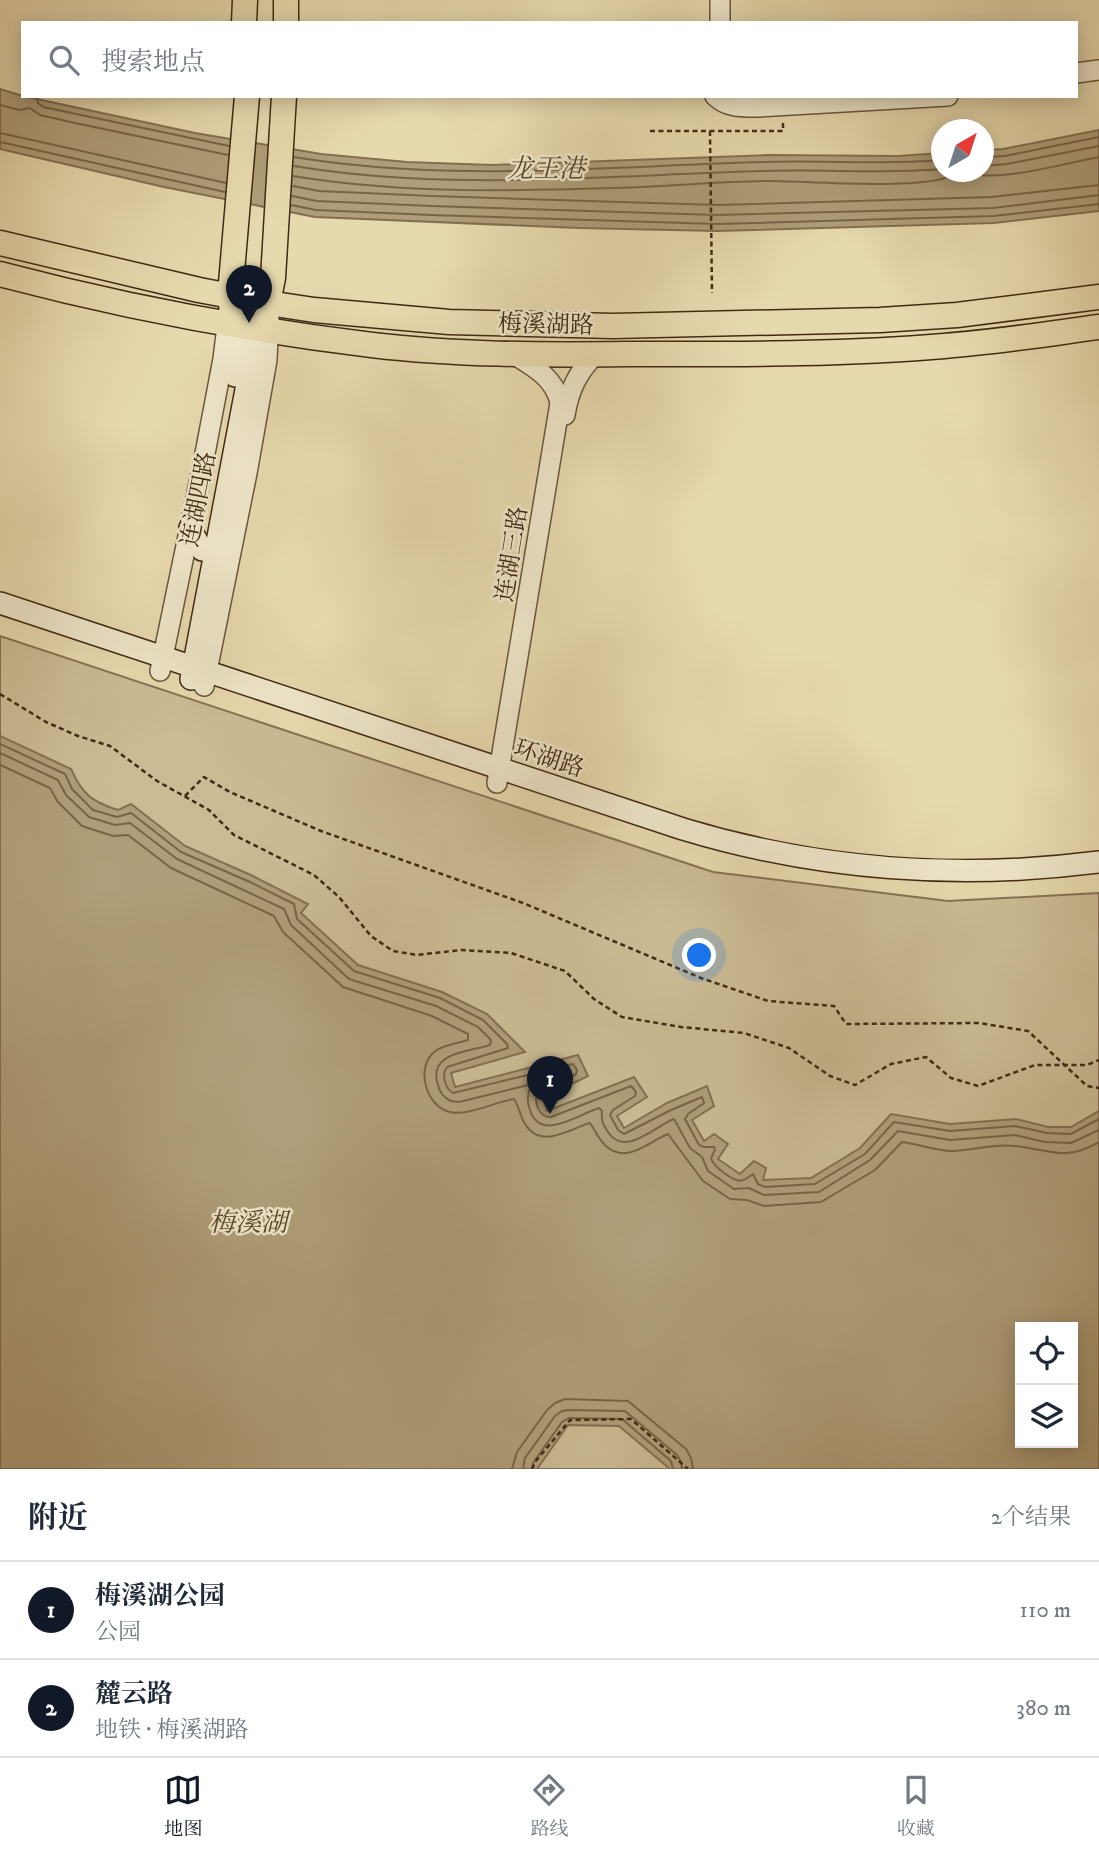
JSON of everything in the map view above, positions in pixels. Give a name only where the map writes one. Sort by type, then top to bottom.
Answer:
[{"type":"main road","points":[[244,21],[245,0]]},
{"type":"main road","points":[[286,0],[286,21]]},
{"type":"main road","points":[[231,323],[230,295],[247,102]]},
{"type":"main road","points":[[266,329],[273,278],[284,106]]},
{"type":"main road","name":"梅溪湖路","points":[[0,243],[268,303],[314,310],[449,322],[613,326],[893,319],[957,316],[1099,297]]},
{"type":"main road","name":"梅溪湖路","points":[[0,274],[84,295],[266,329],[372,345],[468,353],[596,355],[880,350],[1008,340],[1099,327]]},
{"type":"main road","name":"连湖四路","points":[[184,672],[202,550],[240,353],[238,332],[231,323]]},
{"type":"main road","name":"连湖四路","points":[[184,672],[234,454],[252,358],[266,329]]},
{"type":"main road","points":[[234,454],[254,433]]},
{"type":"main road","points":[[190,528],[202,550]]},
{"type":"main road","name":"环湖路","points":[[0,603],[184,672]]},
{"type":"main road","name":"环湖路","points":[[0,618],[184,672],[502,777],[714,853],[790,870],[883,880],[958,884],[1038,881],[1099,875]]},
{"type":"main road","name":"环湖路","points":[[502,777],[721,841],[792,856],[927,870],[1022,869],[1099,862]]},
{"type":"street","points":[[710,0],[710,21]]},
{"type":"street","points":[[720,0],[720,21]]},
{"type":"street","points":[[1078,73],[1099,70]]},
{"type":"street","points":[[1078,83],[1099,80]]},
{"type":"street","points":[[717,98],[724,104],[748,107],[912,98]]},
{"type":"street","points":[[184,672],[190,528],[231,323]]},
{"type":"street","points":[[184,672],[254,433],[267,360],[266,329]]},
{"type":"street","name":"连湖三路","points":[[502,777],[560,403],[553,384],[513,354]]},
{"type":"street","name":"连湖三路","points":[[502,777],[567,403],[578,375],[596,355]]},
{"type":"path","points":[[650,131],[783,131]]},
{"type":"path","points":[[710,131],[712,293]]},
{"type":"path","points":[[0,694],[46,722],[110,746],[157,781],[209,810],[234,835],[314,875],[339,897],[371,936],[393,951],[417,955],[461,950],[511,953],[565,971],[594,999],[622,1017],[681,1027],[744,1033],[789,1048],[830,1076],[855,1085],[891,1064],[926,1057],[951,1078],[978,1086],[1035,1065],[1087,1065],[1099,1060]]},
{"type":"path","points":[[185,796],[204,777],[230,792],[321,831],[523,903],[701,978],[768,1001],[834,1006],[846,1024],[979,1023],[1028,1031],[1087,1086],[1099,1087]]},
{"type":"path","points":[[532,1469],[570,1420],[586,1418],[631,1419],[688,1469]]},
{"type":"shaded area","name":"梅溪湖","points":[[0,636],[713,872],[948,901],[1099,893],[1099,1469],[0,1469]]},
{"type":"water","name":"龙王港","points":[[0,89],[21,95],[21,98],[32,98],[195,133],[321,154],[407,162],[492,165],[768,155],[931,154],[931,182],[994,182],[994,149],[1099,130],[1099,211],[994,223],[717,231],[315,217],[164,187],[0,149]]},
{"type":"water","name":"梅溪湖","points":[[0,736],[71,769],[84,791],[101,804],[118,810],[131,804],[185,846],[308,904],[301,913],[358,965],[442,992],[487,1014],[525,1052],[451,1073],[455,1087],[578,1055],[588,1076],[543,1098],[547,1111],[634,1077],[647,1097],[617,1116],[624,1128],[667,1103],[707,1086],[714,1106],[692,1120],[704,1141],[714,1134],[728,1144],[718,1159],[740,1174],[754,1161],[766,1168],[763,1180],[811,1178],[860,1148],[891,1114],[950,1124],[1016,1119],[1048,1127],[1071,1127],[1099,1111],[1099,1469],[670,1469],[619,1426],[568,1425],[537,1469],[0,1469]]},
{"type":"place","name":"麓云路","points":[[249,323]]},
{"type":"place","name":"梅溪湖公园","points":[[550,1114]]}]
